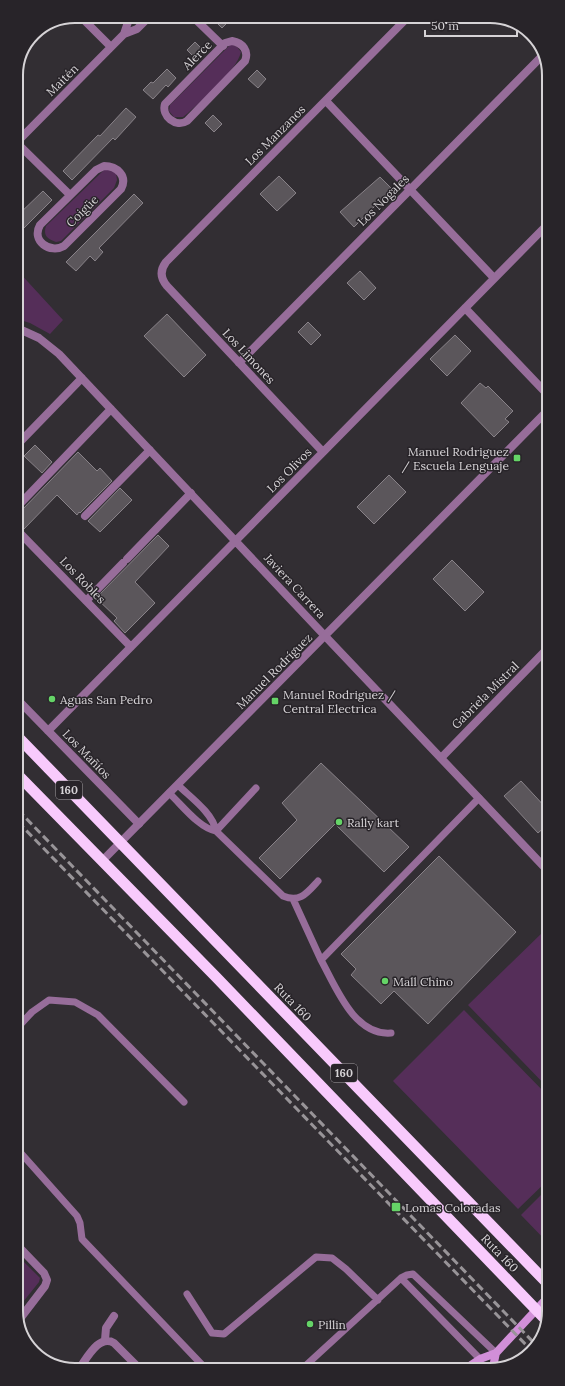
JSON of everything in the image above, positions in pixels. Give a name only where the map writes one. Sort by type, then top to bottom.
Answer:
[{"type":"highway","name":"Ruta 160","points":[[23,742],[542,1278]]},
{"type":"highway","name":"Ruta 160","points":[[23,783],[221,982],[542,1316]]},
{"type":"main road","points":[[474,1363],[496,1353],[542,1304]]},
{"type":"main road","points":[[494,1363],[496,1353]]},
{"type":"street","points":[[87,23],[111,47]]},
{"type":"street","name":"Maitén","points":[[124,34],[128,23]]},
{"type":"street","name":"Maitén","points":[[23,137],[124,34],[137,29],[143,23]]},
{"type":"street","points":[[199,23],[222,46]]},
{"type":"street","name":"Los Manzanos","points":[[162,274],[166,262],[403,23]]},
{"type":"street","name":"Alerce","points":[[232,41],[240,44],[247,53],[245,61],[187,121],[179,124],[172,122],[165,113],[165,104],[222,46],[225,43],[232,41]]},
{"type":"street","name":"Los Nogales","points":[[239,363],[539,59]]},
{"type":"street","points":[[326,101],[494,278]]},
{"type":"street","name":"Coigüe","points":[[23,149],[70,195]]},
{"type":"street","name":"Coigüe","points":[[100,167],[113,167],[119,171],[123,178],[123,185],[121,189],[64,246],[57,249],[49,248],[38,237],[38,229],[40,225],[70,195],[100,167]]},
{"type":"street","name":"Los Olivos","points":[[48,731],[542,230]]},
{"type":"street","name":"Los Limones","points":[[162,274],[162,278],[167,286],[323,452]]},
{"type":"street","points":[[465,308],[542,389]]},
{"type":"street","name":"Javiera Carrera","points":[[23,330],[50,346],[82,378],[325,636],[542,862]]},
{"type":"street","points":[[23,439],[82,378]]},
{"type":"street","points":[[23,501],[112,409]]},
{"type":"street","name":"Manuel Rodríguez","points":[[102,862],[542,417]]},
{"type":"street","points":[[85,516],[150,450]]},
{"type":"street","points":[[86,601],[191,493]]},
{"type":"street","name":"Los Robles","points":[[23,536],[131,647]]},
{"type":"street","name":"Gabriela Mistral","points":[[441,758],[542,654]]},
{"type":"street","name":"Los Mañíos","points":[[23,705],[139,824]]},
{"type":"street","points":[[23,1251],[44,1273],[47,1280],[45,1286],[23,1314]]},
{"type":"street","points":[[105,1340],[106,1328],[114,1316]]},
{"type":"street","points":[[83,1363],[97,1344],[105,1340],[114,1343],[134,1363]]},
{"type":"lane","points":[[178,785],[209,816],[216,831],[278,893],[293,899],[303,896],[318,881]]},
{"type":"lane","points":[[216,831],[256,788]]},
{"type":"lane","points":[[169,794],[201,824],[208,829],[216,831]]},
{"type":"lane","points":[[322,960],[479,798]]},
{"type":"lane","points":[[293,899],[343,1001],[354,1016],[371,1029],[380,1033],[391,1033]]},
{"type":"lane","points":[[23,1022],[32,1012],[49,1000],[75,1002],[98,1015],[184,1102]]},
{"type":"lane","points":[[23,1155],[77,1216],[80,1223],[82,1240],[200,1363]]},
{"type":"lane","points":[[187,1294],[212,1332],[224,1334],[316,1257],[332,1258],[346,1269],[378,1300]]},
{"type":"lane","points":[[309,1363],[401,1278],[413,1274],[496,1353]]},
{"type":"lane","points":[[401,1278],[480,1359]]},
{"type":"shaded area","points":[[231,44],[237,47],[241,52],[233,68],[219,84],[188,113],[183,117],[174,117],[169,111],[170,105]]},
{"type":"shaded area","points":[[104,170],[109,170],[116,173],[117,180],[114,188],[61,241],[56,242],[50,240],[45,234],[46,226]]},
{"type":"shaded area","points":[[23,277],[63,320],[50,334],[23,321]]},
{"type":"shaded area","points":[[542,933],[542,1082],[468,1005]]},
{"type":"shaded area","points":[[464,1010],[542,1090],[542,1186],[518,1209],[393,1081]]},
{"type":"shaded area","points":[[542,1194],[542,1237],[521,1215]]},
{"type":"shaded area","points":[[24,1262],[40,1278],[39,1282],[23,1302]]},
{"type":"building","points":[[217,23],[227,23],[222,28]]},
{"type":"building","points":[[195,42],[204,51],[196,59],[187,50]]},
{"type":"building","points":[[167,69],[176,78],[168,87],[166,85],[153,99],[143,90],[151,82],[153,83]]},
{"type":"building","points":[[257,70],[266,79],[258,88],[248,79]]},
{"type":"building","points":[[126,108],[136,117],[115,140],[113,138],[72,180],[63,171],[98,135],[100,136]]},
{"type":"building","points":[[213,115],[222,124],[214,132],[205,123]]},
{"type":"building","points":[[279,176],[296,193],[277,211],[260,194]]},
{"type":"building","points":[[380,177],[391,188],[387,192],[388,193],[354,227],[340,212]]},
{"type":"building","points":[[43,191],[52,200],[23,229],[23,210]]},
{"type":"building","points":[[134,194],[143,203],[99,248],[103,252],[95,261],[90,256],[76,271],[66,262]]},
{"type":"building","points":[[360,271],[376,288],[364,300],[347,283]]},
{"type":"building","points":[[167,314],[206,355],[184,377],[144,336]]},
{"type":"building","points":[[308,322],[321,335],[311,345],[298,332]]},
{"type":"building","points":[[455,335],[471,351],[447,376],[430,359]]},
{"type":"building","points":[[480,383],[486,388],[488,386],[513,411],[505,419],[509,422],[494,437],[461,403]]},
{"type":"building","points":[[35,445],[52,462],[42,473],[24,456]]},
{"type":"building","points":[[78,452],[97,471],[100,468],[112,481],[77,515],[57,495],[24,529],[23,509]]},
{"type":"building","points":[[389,475],[406,492],[374,524],[357,507]]},
{"type":"building","points":[[120,488],[132,500],[100,532],[88,521]]},
{"type":"building","points":[[158,535],[169,546],[135,582],[155,603],[125,633],[114,621],[117,618],[96,598]]},
{"type":"building","points":[[452,560],[484,592],[465,611],[433,579]]},
{"type":"building","name":"Rally kart","points":[[321,763],[409,847],[384,872],[335,824],[280,879],[259,858],[297,820],[282,803]]},
{"type":"building","points":[[521,781],[542,804],[542,829],[538,833],[504,796]]},
{"type":"building","points":[[439,856],[516,932],[428,1024],[394,991],[381,1004],[351,975],[356,969],[341,954]]},
{"type":"railway","points":[[23,815],[532,1341]]},
{"type":"railway","points":[[23,827],[528,1346]]},
{"type":"place","name":"Manuel Rodriguez / Escuela Lenguaje","points":[[517,458]]},
{"type":"place","name":"Aguas San Pedro","points":[[52,699]]},
{"type":"place","name":"Manuel Rodriguez / Central Electrica","points":[[275,701]]},
{"type":"place","name":"Rally kart","points":[[339,822]]},
{"type":"place","name":"Mall Chino","points":[[385,981]]},
{"type":"place","name":"Lomas Coloradas","points":[[396,1207]]},
{"type":"place","name":"Pillin","points":[[310,1324]]}]
